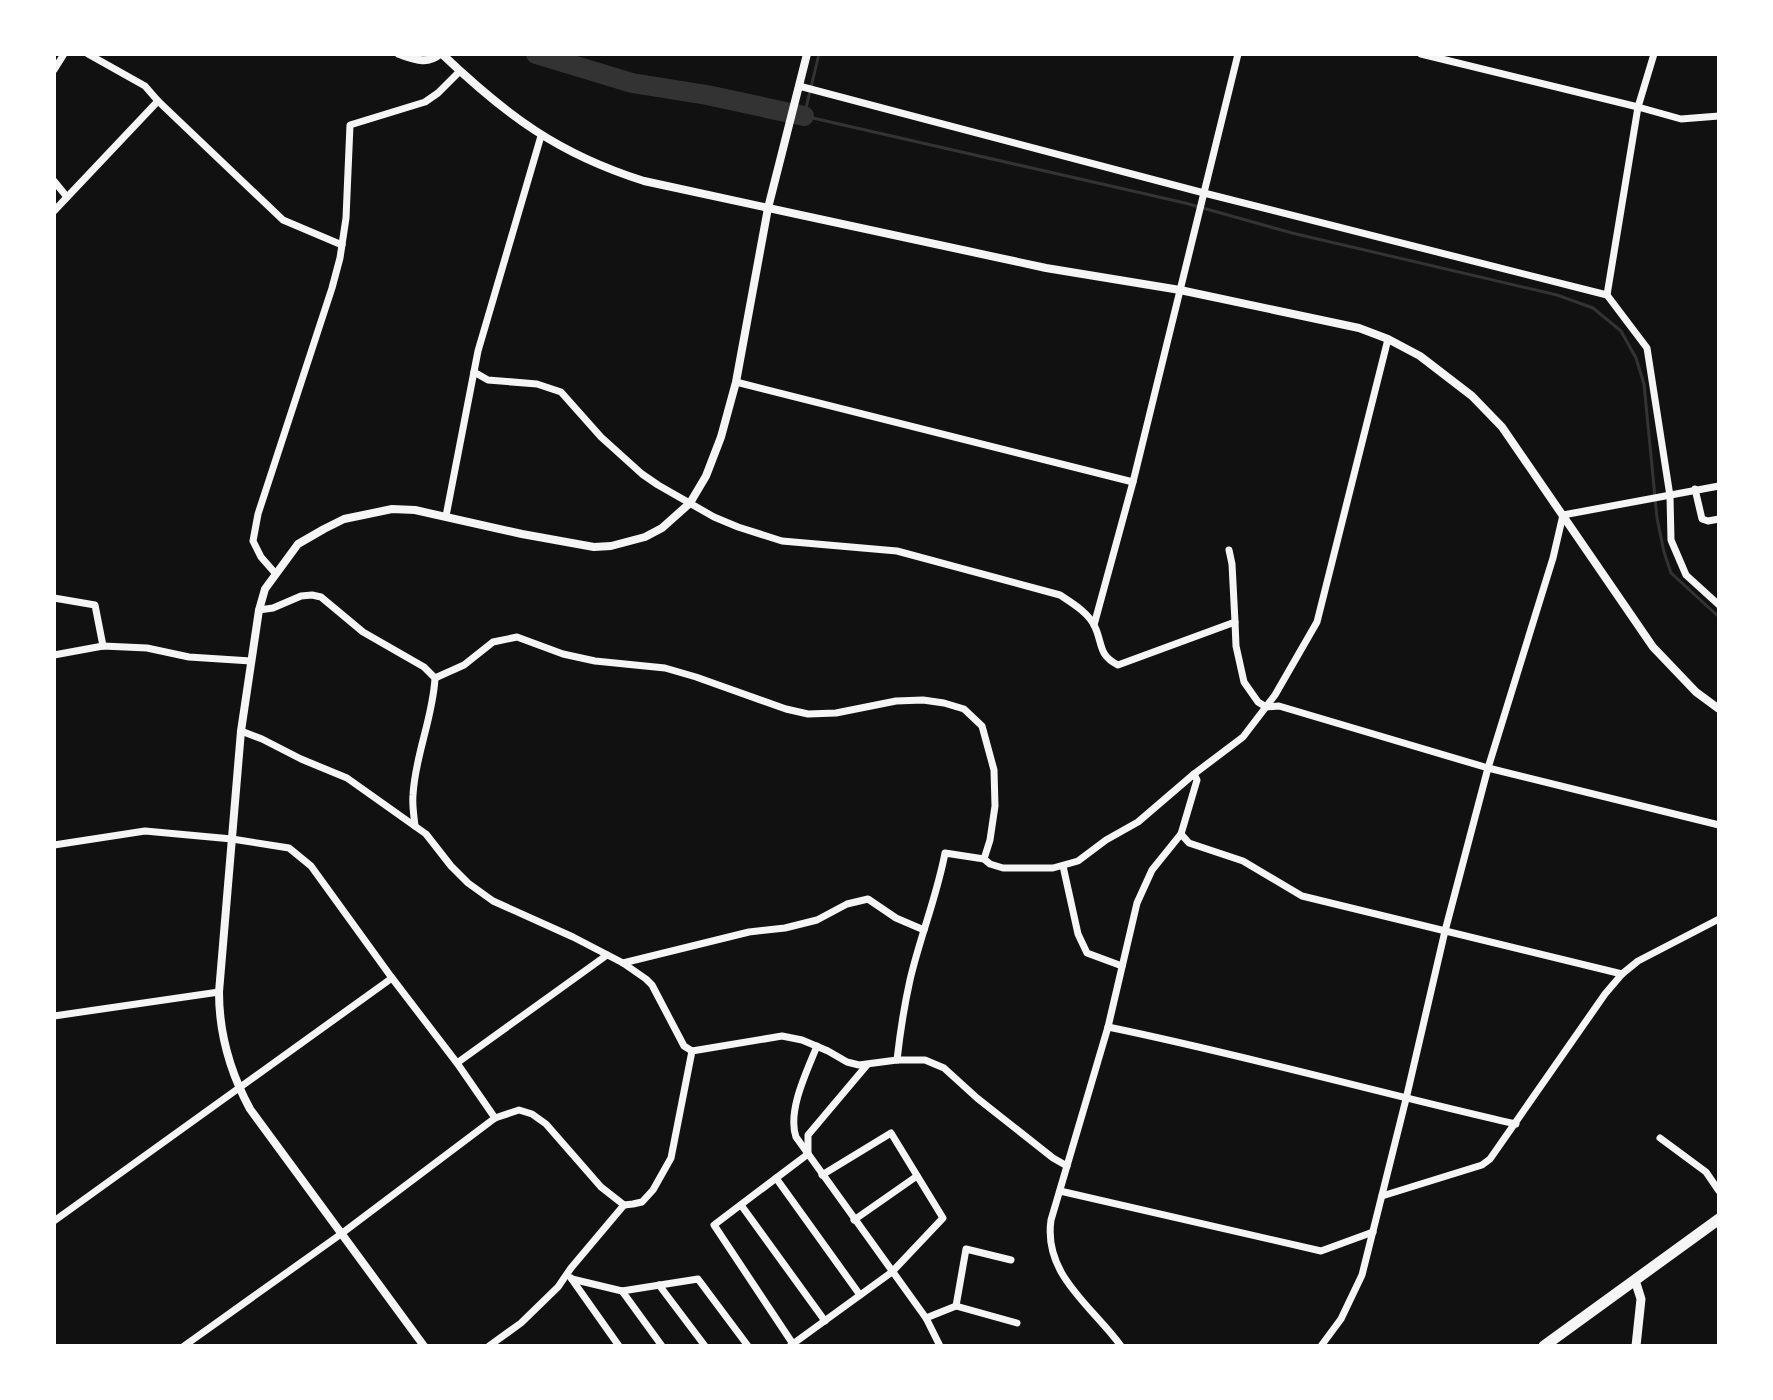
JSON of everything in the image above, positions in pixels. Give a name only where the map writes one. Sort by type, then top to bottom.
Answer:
[{"type":"highway","points":[[1544,1346],[1719,1219]]},
{"type":"main road","points":[[1635,1280],[1641,1299],[1636,1346]]},
{"type":"street","points":[[54,70],[64,54]]},
{"type":"street","points":[[88,54],[145,86],[283,220],[342,245]]},
{"type":"street","points":[[399,54],[421,61],[433,60],[441,54],[503,108],[541,136],[609,170],[676,189],[1046,268],[1180,290],[1329,321],[1388,339],[1420,356],[1472,396],[1502,427],[1653,647],[1696,692],[1719,709]]},
{"type":"street","points":[[424,1346],[250,1109],[239,1089],[223,1040],[219,992],[241,731],[259,610],[265,589],[298,544],[344,519],[392,509],[415,510],[594,547],[645,537],[662,528],[690,503],[706,476],[721,437],[736,382],[768,208],[807,54]]},
{"type":"street","points":[[1094,625],[1133,482],[1238,54]]},
{"type":"street","points":[[1421,54],[1681,119],[1719,116]]},
{"type":"street","points":[[1607,295],[1638,107],[1654,54]]},
{"type":"street","points":[[275,573],[261,557],[253,541],[258,514],[332,288],[346,218],[350,125],[425,102],[460,71]]},
{"type":"street","points":[[798,90],[1203,197],[1607,295],[1647,348],[1670,496],[1671,540],[1686,575],[1719,605]]},
{"type":"street","points":[[54,211],[158,101]]},
{"type":"street","points":[[446,516],[478,351],[541,136]]},
{"type":"street","points":[[54,181],[67,197]]},
{"type":"street","points":[[897,1060],[900,1025],[910,978],[939,886],[945,853],[984,859],[1003,868],[1053,868],[1078,861],[1138,822],[1243,737],[1275,695],[1317,622],[1388,339]]},
{"type":"street","points":[[474,372],[488,380],[537,384],[561,392],[601,437],[642,474],[738,527],[782,541],[897,551],[1060,595],[1076,605],[1094,625],[1101,651],[1118,665],[1235,622]]},
{"type":"street","points":[[736,382],[1133,482]]},
{"type":"street","points":[[1563,515],[1719,486]]},
{"type":"street","points":[[1695,489],[1702,519],[1719,519]]},
{"type":"street","points":[[1321,1346],[1341,1319],[1362,1275],[1445,931],[1488,768],[1553,558],[1563,515]]},
{"type":"street","points":[[1229,550],[1236,646],[1244,682],[1258,702],[1266,707],[1279,706],[1488,768],[1719,825]]},
{"type":"street","points":[[259,610],[273,608],[301,596],[321,597],[363,632],[424,667],[435,678],[434,699],[414,782],[415,826]]},
{"type":"street","points":[[54,598],[95,605],[103,646]]},
{"type":"street","points":[[435,678],[464,665],[493,642],[517,637],[585,659],[665,668],[808,714],[836,713],[896,701],[944,703],[964,709],[982,726],[994,770],[995,806],[984,859]]},
{"type":"street","points":[[54,655],[103,646],[147,648],[189,657],[251,661]]},
{"type":"street","points":[[241,731],[347,778],[426,834],[451,866],[493,901],[573,937],[646,979],[684,1046],[692,1051],[782,1036],[802,1040],[859,1065],[925,1060],[944,1068],[977,1098],[1067,1166]]},
{"type":"street","points":[[1121,1346],[1069,1284],[1053,1258],[1049,1234],[1108,1027],[1137,903],[1152,870],[1181,834],[1197,780],[1194,774]]},
{"type":"street","points":[[54,845],[145,831],[289,848],[311,866],[495,1118]]},
{"type":"street","points":[[1181,834],[1189,843],[1243,861],[1302,896],[1622,974]]},
{"type":"street","points":[[1063,866],[1078,934],[1087,953],[1122,966]]},
{"type":"street","points":[[623,963],[749,932],[817,920],[847,904],[868,899],[896,918],[924,930]]},
{"type":"street","points":[[1382,1196],[1482,1165],[1497,1151],[1622,974],[1638,961],[1719,919]]},
{"type":"street","points":[[457,1063],[607,955]]},
{"type":"street","points":[[54,1221],[392,978]]},
{"type":"street","points":[[54,1016],[219,992]]},
{"type":"street","points":[[1108,1027],[1516,1124]]},
{"type":"street","points":[[817,1046],[794,1111],[792,1126],[796,1137],[926,1318],[940,1346]]},
{"type":"street","points":[[489,1346],[521,1323],[570,1276],[624,1205],[642,1202],[653,1190],[671,1158],[692,1051]]},
{"type":"street","points":[[808,1154],[808,1135],[867,1065]]},
{"type":"street","points":[[184,1346],[341,1234],[495,1118],[519,1110],[532,1114],[546,1124],[601,1187],[624,1205]]},
{"type":"street","points":[[808,1154],[714,1225],[791,1345],[892,1272],[943,1218],[891,1133],[822,1175]]},
{"type":"street","points":[[1660,1138],[1706,1172],[1719,1191]]},
{"type":"street","points":[[854,1220],[917,1176]]},
{"type":"street","points":[[776,1178],[860,1295]]},
{"type":"street","points":[[1060,1191],[1321,1251],[1373,1232]]},
{"type":"street","points":[[741,1205],[825,1321]]},
{"type":"street","points":[[956,1306],[966,1249],[1011,1260]]},
{"type":"street","points":[[570,1276],[622,1291],[698,1279],[748,1346]]},
{"type":"street","points":[[570,1276],[619,1346]]},
{"type":"street","points":[[659,1285],[705,1346]]},
{"type":"street","points":[[622,1291],[662,1346]]},
{"type":"street","points":[[926,1318],[956,1306],[1017,1323]]},
{"type":"waterway","points":[[536,54],[632,83],[804,116]]},
{"type":"waterway","points":[[819,54],[804,116],[1185,203],[1292,233],[1557,295],[1593,308],[1621,331],[1636,358],[1644,384],[1657,518],[1671,573],[1719,617]]}]
